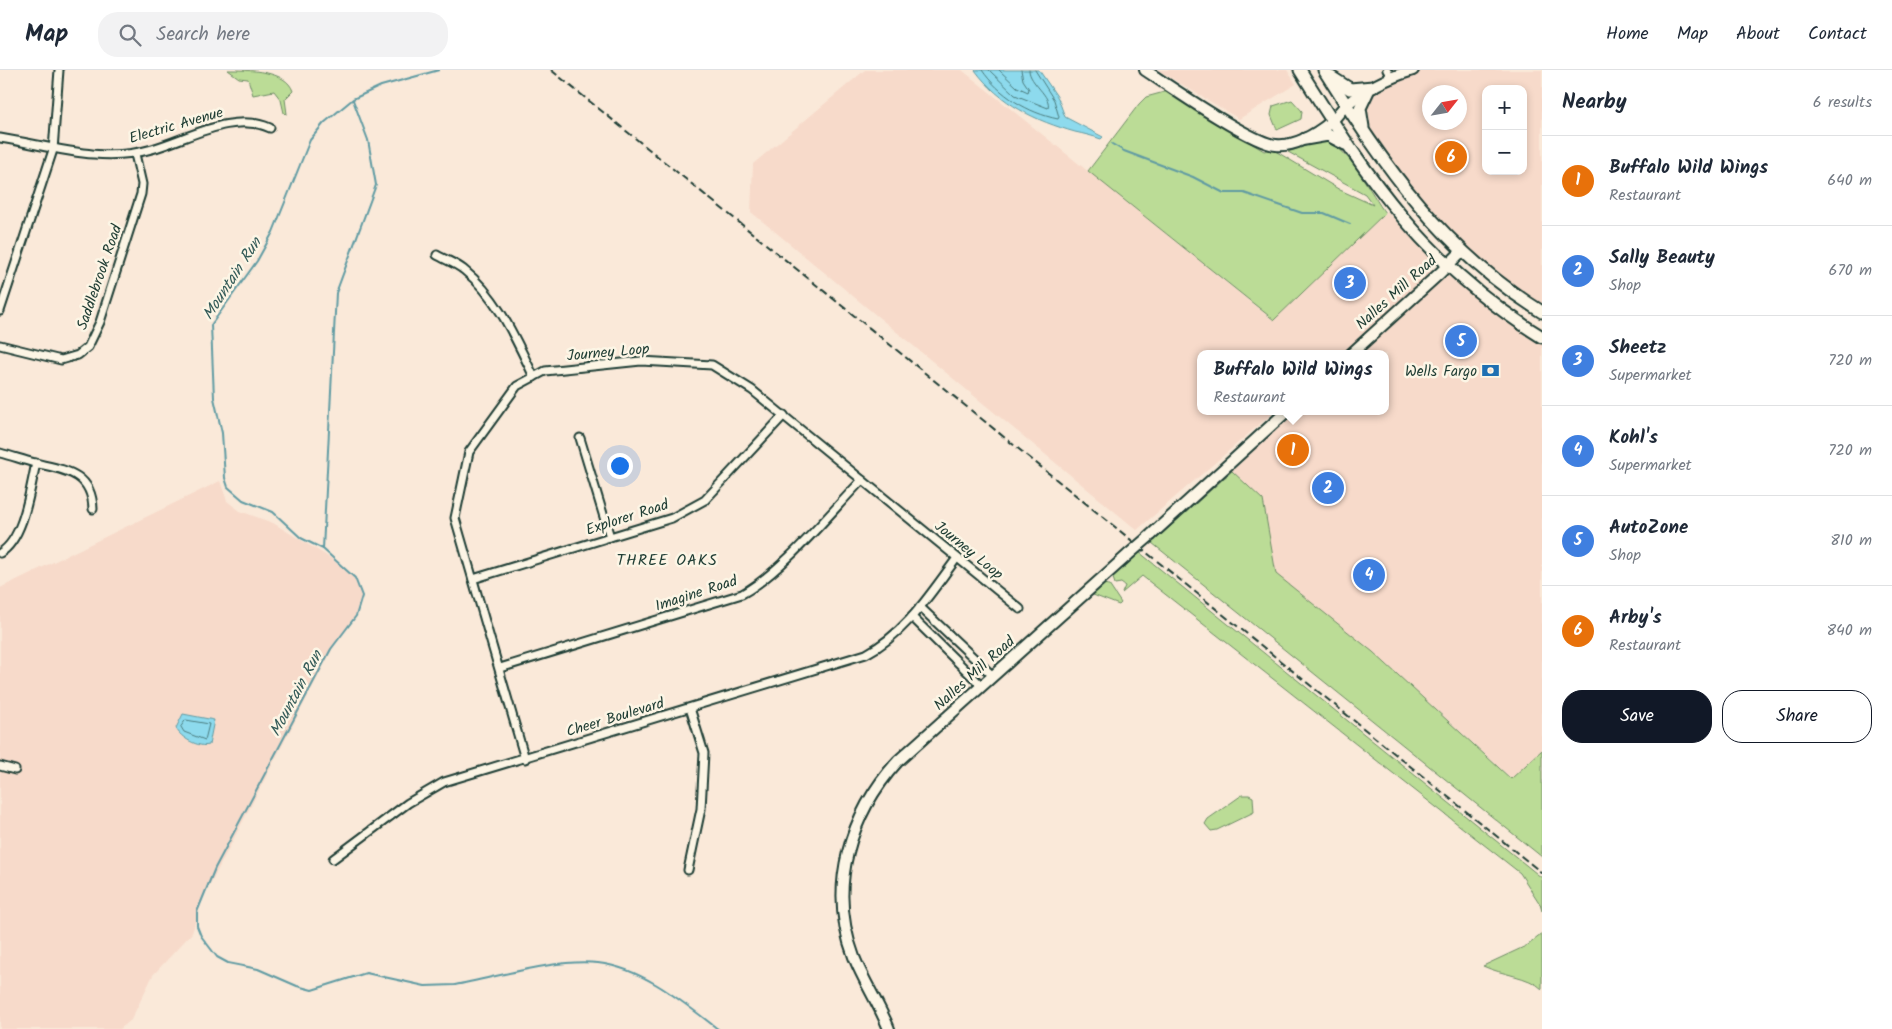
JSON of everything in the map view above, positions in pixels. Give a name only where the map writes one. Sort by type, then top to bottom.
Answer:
[{"type":"main road","points":[[1300,70],[1352,153]]},
{"type":"main road","points":[[1324,70],[1346,88],[1352,90],[1371,88]]},
{"type":"main road","points":[[1324,70],[1368,140],[1408,193],[1462,250],[1505,287],[1542,312]]},
{"type":"main road","points":[[1368,140],[1359,111],[1371,88]]},
{"type":"main road","points":[[1305,139],[1331,136],[1344,143],[1388,202],[1429,248],[1496,306],[1542,337]]},
{"type":"street","points":[[0,311],[53,150],[59,70]]},
{"type":"street","points":[[1145,70],[1261,142],[1284,145],[1305,139],[1332,121],[1346,105],[1389,74],[1413,70]]},
{"type":"street","name":"Electric Avenue","points":[[0,138],[53,150],[91,154],[135,154],[234,124],[255,122],[270,128]]},
{"type":"street","name":"Saddlebrook Road","points":[[0,344],[61,360],[78,355],[88,347],[100,322],[141,194],[142,184],[135,154]]},
{"type":"street","name":"Nalles Mill Road","points":[[1355,350],[1462,250]]},
{"type":"street","points":[[437,255],[464,270],[491,298],[514,336],[534,377]]},
{"type":"street","name":"Journey Loop","points":[[525,759],[455,518],[469,452],[517,386],[545,371],[641,361],[712,365],[752,390],[784,415],[1020,609]]},
{"type":"street","name":"Explorer Road","points":[[473,579],[672,518],[705,500],[784,415]]},
{"type":"street","name":"Nalles Mill Road","points":[[889,1029],[866,983],[850,944],[843,907],[842,886],[847,852],[862,811],[886,774],[1283,415]]},
{"type":"street","points":[[580,438],[610,537]]},
{"type":"street","points":[[0,453],[70,471],[87,486],[92,496],[93,509]]},
{"type":"street","points":[[0,553],[8,548],[18,532],[36,463]]},
{"type":"street","name":"Imagine Road","points":[[500,668],[742,594],[753,588],[790,554],[862,480]]},
{"type":"street","name":"Cheer Boulevard","points":[[333,859],[408,803],[444,782],[525,759],[866,654],[883,645],[902,630],[957,558]]},
{"type":"street","points":[[920,607],[993,676]]},
{"type":"street","points":[[912,617],[982,686]]},
{"type":"street","points":[[688,870],[701,809],[704,753],[690,708]]},
{"type":"street","points":[[0,766],[15,770]]},
{"type":"shaded area","points":[[865,70],[962,70],[1273,320],[1387,211],[1430,258],[1433,266],[1430,274],[1346,350],[1197,350],[1197,415],[1270,415],[1137,530],[751,212],[753,164]]},
{"type":"shaded area","points":[[1158,70],[1287,70],[1296,84],[1239,119]]},
{"type":"shaded area","points":[[1414,70],[1542,70],[1542,312],[1462,251],[1346,105]]},
{"type":"shaded area","points":[[1448,265],[1542,337],[1542,750],[1512,779],[1373,652],[1275,574],[1263,500],[1232,471],[1291,415],[1389,415],[1389,350],[1359,350]]},
{"type":"shaded area","points":[[220,481],[227,501],[240,511],[273,523],[332,559],[355,578],[362,596],[356,616],[337,640],[202,900],[192,933],[153,975],[131,1020],[120,1029],[0,1029],[0,588]]},
{"type":"green space","points":[[228,70],[265,73],[283,79],[293,91],[285,99],[287,114],[284,113],[281,100],[274,91],[253,95],[248,79],[239,78]]},
{"type":"green space","points":[[1168,91],[1264,151],[1272,149],[1340,190],[1373,205],[1365,194],[1288,152],[1325,139],[1326,142],[1334,144],[1359,172],[1385,213],[1274,320],[1088,171],[1146,97]]},
{"type":"green space","points":[[1292,100],[1302,111],[1301,119],[1277,130],[1271,115],[1273,106]]},
{"type":"green space","points":[[1232,471],[1263,500],[1276,574],[1373,652],[1511,779],[1542,750],[1542,857],[1152,543]]},
{"type":"green space","points":[[1139,552],[1542,878],[1542,911],[1540,904],[1520,873],[1142,576],[1122,593],[1125,586],[1121,583],[1115,584],[1112,575]]},
{"type":"green space","points":[[1103,584],[1109,585],[1121,603],[1119,605],[1093,595]]},
{"type":"green space","points":[[1242,795],[1253,797],[1254,812],[1217,830],[1211,831],[1205,824],[1208,819]]},
{"type":"green space","points":[[1542,934],[1542,989],[1523,978],[1483,966],[1528,945]]},
{"type":"water","points":[[975,70],[1039,70],[1058,98],[1065,117],[1103,137],[1101,139],[1061,128],[1033,117],[1007,102]]},
{"type":"water","points":[[183,714],[214,720],[209,745],[195,744],[178,732],[176,728]]},
{"type":"waterway","name":"Mountain Run","points":[[439,70],[381,86],[353,99],[324,123],[310,140],[273,232],[257,261],[211,325],[214,398],[222,433],[225,478],[228,487],[243,500],[273,512],[301,538],[323,549],[355,578],[362,596],[356,616],[331,649],[215,868],[197,912],[197,926],[201,936],[217,957],[228,963],[258,969],[297,986],[312,990],[366,973],[425,986],[455,985],[564,963],[582,962],[615,966],[647,979],[662,988],[718,1029]]},
{"type":"waterway","points":[[323,549],[336,293],[376,185],[368,140],[353,100]]},
{"type":"waterway","points":[[1112,144],[1124,151],[1193,177],[1224,193],[1244,193],[1302,213],[1324,213],[1350,224]]},
{"type":"railway","points":[[551,70],[1542,873]]},
{"type":"place","name":"Arby's","points":[[1451,157]]},
{"type":"place","name":"Sheetz","points":[[1350,283]]},
{"type":"place","name":"AutoZone","points":[[1461,341]]},
{"type":"place","name":"Wells Fargo","points":[[1491,371]]},
{"type":"place","name":"Buffalo Wild Wings","points":[[1293,450]]},
{"type":"place","name":"Sally Beauty","points":[[1328,488]]},
{"type":"place","name":"Kohl's","points":[[1369,575]]},
{"type":"district","name":"THREE OAKS","points":[[667,559]]}]
